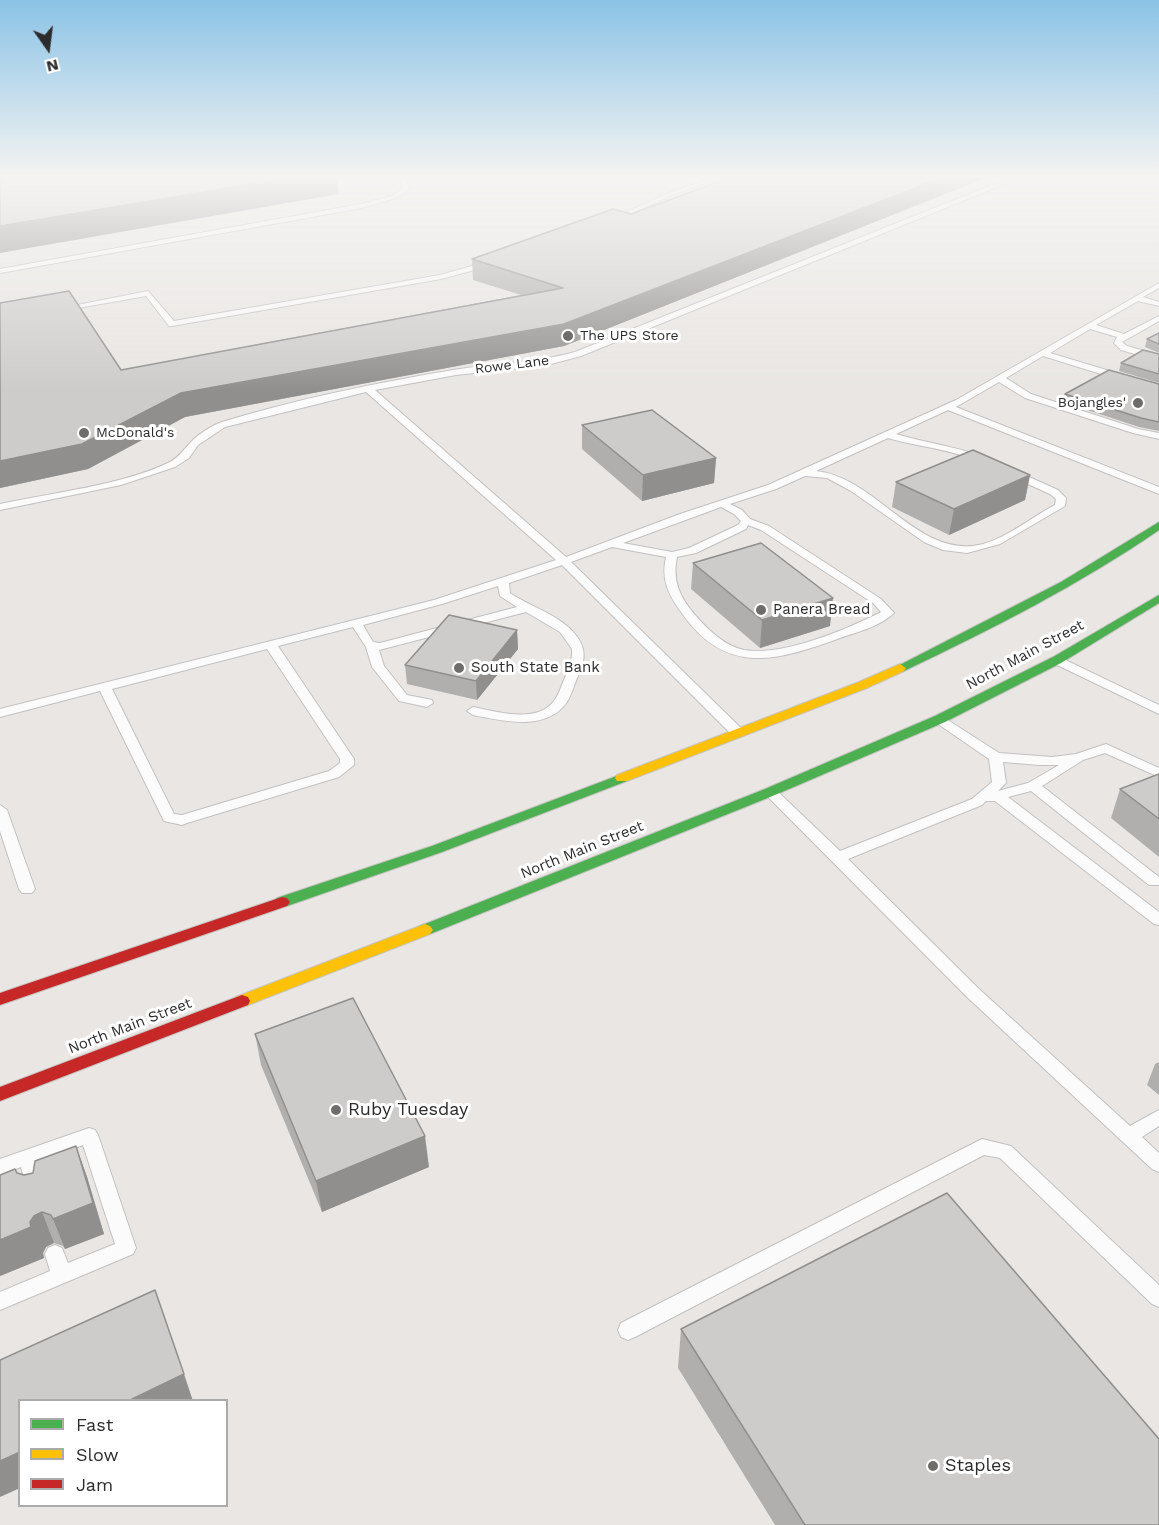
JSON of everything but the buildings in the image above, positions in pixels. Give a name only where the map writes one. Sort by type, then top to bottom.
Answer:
[{"type":"main road","points":[[0,999],[437,849],[863,685],[987,627],[1124,550],[1159,525]]},
{"type":"main road","name":"North Main Street","points":[[0,1094],[443,923],[770,792],[940,719],[1057,660],[1159,598]]},
{"type":"lane","points":[[0,271],[122,249]]},
{"type":"lane","name":"Rowe Lane","points":[[0,507],[139,477],[172,465],[186,456],[195,443],[222,425],[368,389],[456,372],[547,362],[578,354],[839,249]]},
{"type":"lane","points":[[57,310],[148,293],[172,324],[441,277],[498,261]]},
{"type":"lane","points":[[0,713],[357,624],[564,561],[684,516],[772,487],[948,407],[1159,285]]},
{"type":"lane","points":[[1137,298],[1159,304]]},
{"type":"lane","points":[[1159,318],[1122,338],[1118,343],[1124,348],[1159,358]]},
{"type":"lane","points":[[1090,326],[1118,333],[1122,338]]},
{"type":"lane","points":[[1042,353],[1127,379]]},
{"type":"lane","points":[[999,378],[1028,396],[1136,431],[1159,436]]},
{"type":"lane","points":[[368,389],[564,561],[738,733]]},
{"type":"lane","points":[[948,407],[1159,491]]},
{"type":"lane","points":[[804,473],[836,478],[920,534],[941,545],[963,550],[987,546],[1060,506],[1062,502],[1054,492],[959,451],[925,446],[888,435]]},
{"type":"lane","points":[[672,555],[668,577],[678,600],[690,617],[721,644],[738,652],[779,654],[792,651],[867,624],[888,613],[877,601],[765,528],[746,521],[738,512],[722,504]]},
{"type":"lane","points":[[613,544],[672,555],[692,551],[741,527],[746,521]]},
{"type":"lane","points":[[474,711],[521,719],[550,711],[560,702],[578,660],[578,649],[567,634],[553,621],[504,594],[503,581]]},
{"type":"lane","points":[[372,647],[388,646],[528,608]]},
{"type":"lane","points":[[357,624],[372,647],[378,667],[403,698],[427,704]]},
{"type":"lane","points":[[104,686],[169,818],[182,820],[334,774],[347,765],[346,759],[270,644]]},
{"type":"lane","points":[[1057,660],[1159,709]]},
{"type":"lane","points":[[940,719],[995,757],[1034,762],[1078,759]]},
{"type":"lane","points":[[838,857],[976,802],[1034,786],[1078,759],[1106,748],[1159,773]]},
{"type":"lane","points":[[976,802],[999,783],[995,757]]},
{"type":"lane","points":[[1034,786],[1154,881]]},
{"type":"lane","points":[[770,792],[973,993],[1159,1164]]},
{"type":"lane","points":[[997,796],[1159,920]]},
{"type":"lane","points":[[0,810],[27,889]]},
{"type":"lane","points":[[1128,1136],[1159,1117]]},
{"type":"lane","points":[[0,1167],[89,1135],[126,1248],[0,1301]]},
{"type":"lane","points":[[628,1330],[982,1147],[1005,1151],[1159,1298]]},
{"type":"lane","points":[[27,1156],[37,1196]]},
{"type":"lane","points":[[55,1254],[62,1276]]},
{"type":"traffic: fast","points":[[900,668],[1065,584],[1129,546],[1159,525]]},
{"type":"traffic: fast","points":[[425,930],[770,792],[940,719],[1057,660],[1159,598]]},
{"type":"traffic: fast","points":[[282,902],[437,849],[622,778]]},
{"type":"traffic: slow","points":[[622,778],[863,685],[900,668]]},
{"type":"traffic: slow","points":[[242,1001],[425,930]]},
{"type":"traffic: jam","points":[[0,999],[282,902]]},
{"type":"traffic: jam","points":[[0,1094],[242,1001]]},
{"type":"place","name":"The UPS Store","points":[[568,336]]},
{"type":"place","name":"Bojangles'","points":[[1138,403]]},
{"type":"place","name":"McDonald's","points":[[84,433]]},
{"type":"place","name":"Panera Bread","points":[[761,610]]},
{"type":"place","name":"South State Bank","points":[[459,668]]},
{"type":"place","name":"Ruby Tuesday","points":[[336,1110]]},
{"type":"place","name":"Staples","points":[[933,1466]]}]
